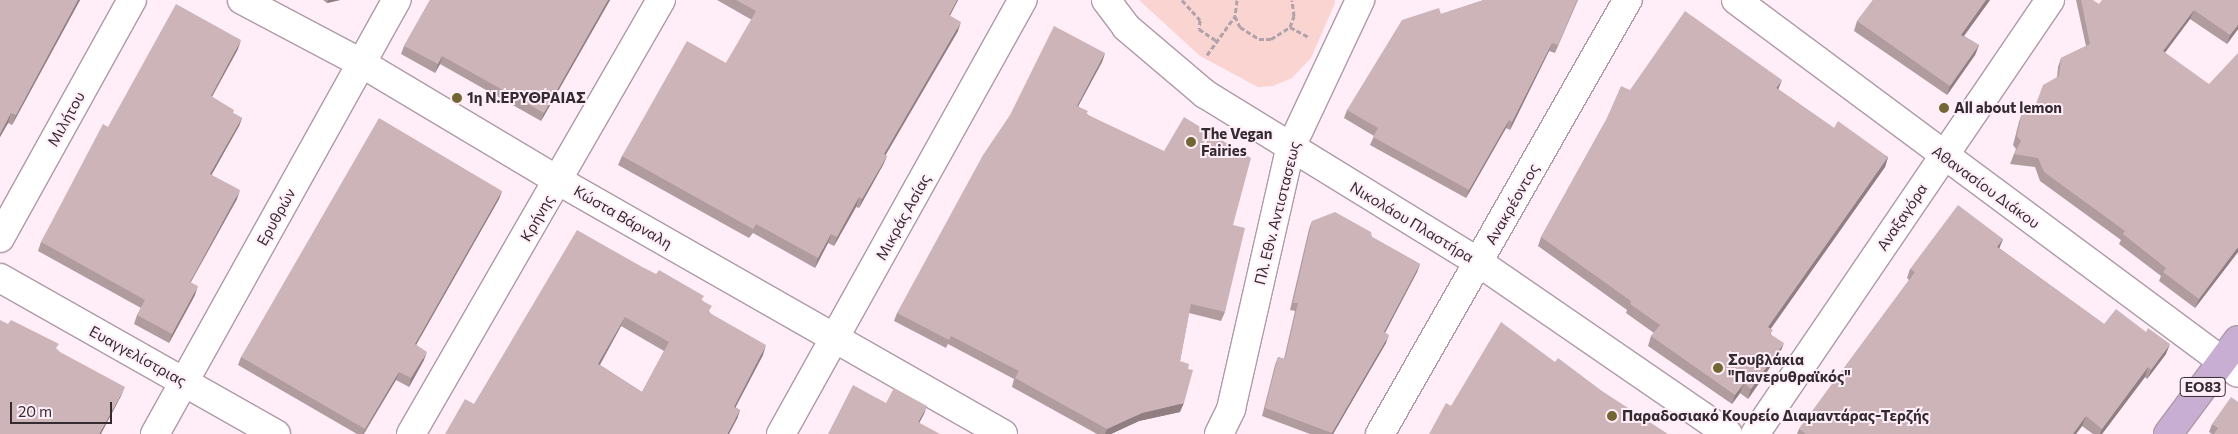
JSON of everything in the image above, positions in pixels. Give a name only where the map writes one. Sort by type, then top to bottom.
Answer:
[{"type":"main road","name":"ΕΟ83","points":[[2168,434],[2233,358]]},
{"type":"street","name":"Μιλήτου","points":[[0,238],[132,0]]},
{"type":"street","name":"Κώστα Βάρναλη","points":[[242,0],[362,63],[559,181],[1003,434]]},
{"type":"street","name":"Ερυθρών","points":[[155,434],[397,0]]},
{"type":"street","name":"Κρήνης","points":[[411,434],[559,181],[661,0]]},
{"type":"street","name":"Μικράς Ασίας","points":[[781,434],[1024,0]]},
{"type":"street","name":"Νικολάου Πλαστήρα","points":[[1106,0],[1126,27],[1190,80],[1290,149],[1478,262],[1728,434]]},
{"type":"street","name":"Πλ. Εθν. Αντιστασεως","points":[[1219,434],[1231,409],[1290,149],[1360,0]]},
{"type":"street","name":"Ανακρέοντος","points":[[1380,434],[1628,0]]},
{"type":"street","name":"Αθανασίου Διάκου","points":[[1736,0],[1943,156],[2233,358]]},
{"type":"street","name":"Αναξαγόρα","points":[[1754,434],[2050,0]]},
{"type":"street","name":"Ευαγγελίστριας","points":[[0,278],[276,434]]},
{"type":"path","points":[[1182,0],[1200,20],[1199,29],[1217,41]]},
{"type":"path","points":[[1190,80],[1236,16],[1237,0]]},
{"type":"path","points":[[1236,16],[1248,35],[1271,39],[1290,27],[1294,16],[1292,0]]},
{"type":"shaded area","points":[[1139,0],[1335,0],[1335,3],[1311,58],[1292,78],[1273,86],[1258,87],[1200,56]]},
{"type":"building","points":[[0,0],[78,0],[16,115],[11,113],[0,134]]},
{"type":"building","points":[[430,0],[608,0],[544,113],[442,56],[438,64],[404,46]]},
{"type":"building","points":[[736,0],[957,0],[949,15],[961,22],[884,154],[887,156],[862,199],[859,197],[837,237],[831,234],[818,258],[756,224],[753,229],[622,156],[687,41],[726,63],[756,11]]},
{"type":"building","points":[[1484,0],[1577,0],[1558,45],[1552,43],[1512,122],[1509,120],[1469,190],[1373,137],[1378,128],[1347,110],[1402,20],[1439,8],[1441,14]]},
{"type":"building","points":[[1873,0],[1986,0],[1961,35],[1979,45],[1950,86],[1857,21]]},
{"type":"building","points":[[2081,0],[2093,0],[2099,4],[2102,0],[2238,0],[2238,25],[2230,35],[2194,10],[2163,51],[2209,84],[2238,53],[2238,247],[2199,299],[2163,272],[2166,268],[2123,234],[2125,231],[2044,172],[2038,158],[2014,154],[2021,141],[2017,136],[2022,113],[2034,109],[2043,85],[2059,76],[2061,58],[2090,44]]},
{"type":"building","points":[[176,4],[241,40],[211,96],[234,110],[233,113],[242,118],[210,174],[240,190],[190,282],[198,286],[172,334],[137,315],[145,300],[41,242],[103,124],[108,127]]},
{"type":"building","points":[[1685,11],[1782,80],[1776,88],[1834,128],[1838,121],[1888,157],[1768,327],[1773,330],[1770,334],[1784,343],[1751,389],[1744,383],[1735,395],[1651,336],[1660,325],[1630,304],[1631,301],[1541,237],[1606,120],[1621,86],[1630,90]]},
{"type":"building","points":[[1054,26],[1105,53],[1077,106],[1088,111],[1086,114],[1164,151],[1184,117],[1251,158],[1233,225],[1245,228],[1225,312],[1191,304],[1180,361],[1189,364],[1188,369],[1193,370],[1184,403],[1142,413],[1107,429],[1015,378],[1019,371],[951,336],[949,340],[897,313],[983,155],[1010,115]]},
{"type":"building","points":[[379,118],[502,191],[415,344],[427,352],[411,378],[399,372],[365,429],[241,357]]},
{"type":"building","points":[[1958,205],[2003,239],[1997,247],[2104,324],[2116,309],[2146,332],[2148,328],[2170,344],[2151,370],[2148,367],[2102,429],[2086,416],[2073,434],[1806,434],[1799,429],[1915,272],[1910,269]]},
{"type":"building","points":[[1335,212],[1371,232],[1372,237],[1420,264],[1384,332],[1389,335],[1332,433],[1265,408],[1278,357],[1285,359],[1298,303],[1293,303],[1312,221]]},
{"type":"building","points":[[577,230],[644,268],[656,274],[659,270],[704,296],[701,300],[712,306],[708,312],[766,345],[734,407],[740,410],[727,434],[445,434],[465,399],[474,404]],"holes":[[[625,317],[669,342],[642,392],[598,364]]]},
{"type":"building","points":[[0,320],[8,324],[11,320],[59,344],[56,348],[60,352],[125,387],[99,434],[0,434]]},
{"type":"building","points":[[1501,322],[1555,362],[1558,358],[1602,391],[1668,434],[1429,434],[1446,403],[1451,406]]},
{"type":"building","points":[[853,385],[886,403],[894,388],[927,406],[918,422],[940,434],[828,434]]},
{"type":"building","points":[[2231,397],[2238,402],[2238,434],[2214,434],[2218,428],[2212,424]]},
{"type":"place","name":"1η Ν.ΕΡΥΘΡΑΙΑΣ","points":[[457,98]]},
{"type":"place","name":"All about lemon","points":[[1944,108]]},
{"type":"place","name":"The Vegan Fairies","points":[[1191,142]]},
{"type":"place","name":"Σουβλάκια \"Πανερυθραϊκός\"","points":[[1718,368]]},
{"type":"place","name":"Παραδοσιακό Κουρείο Διαμαντάρας-Τερζής","points":[[1612,416]]}]
